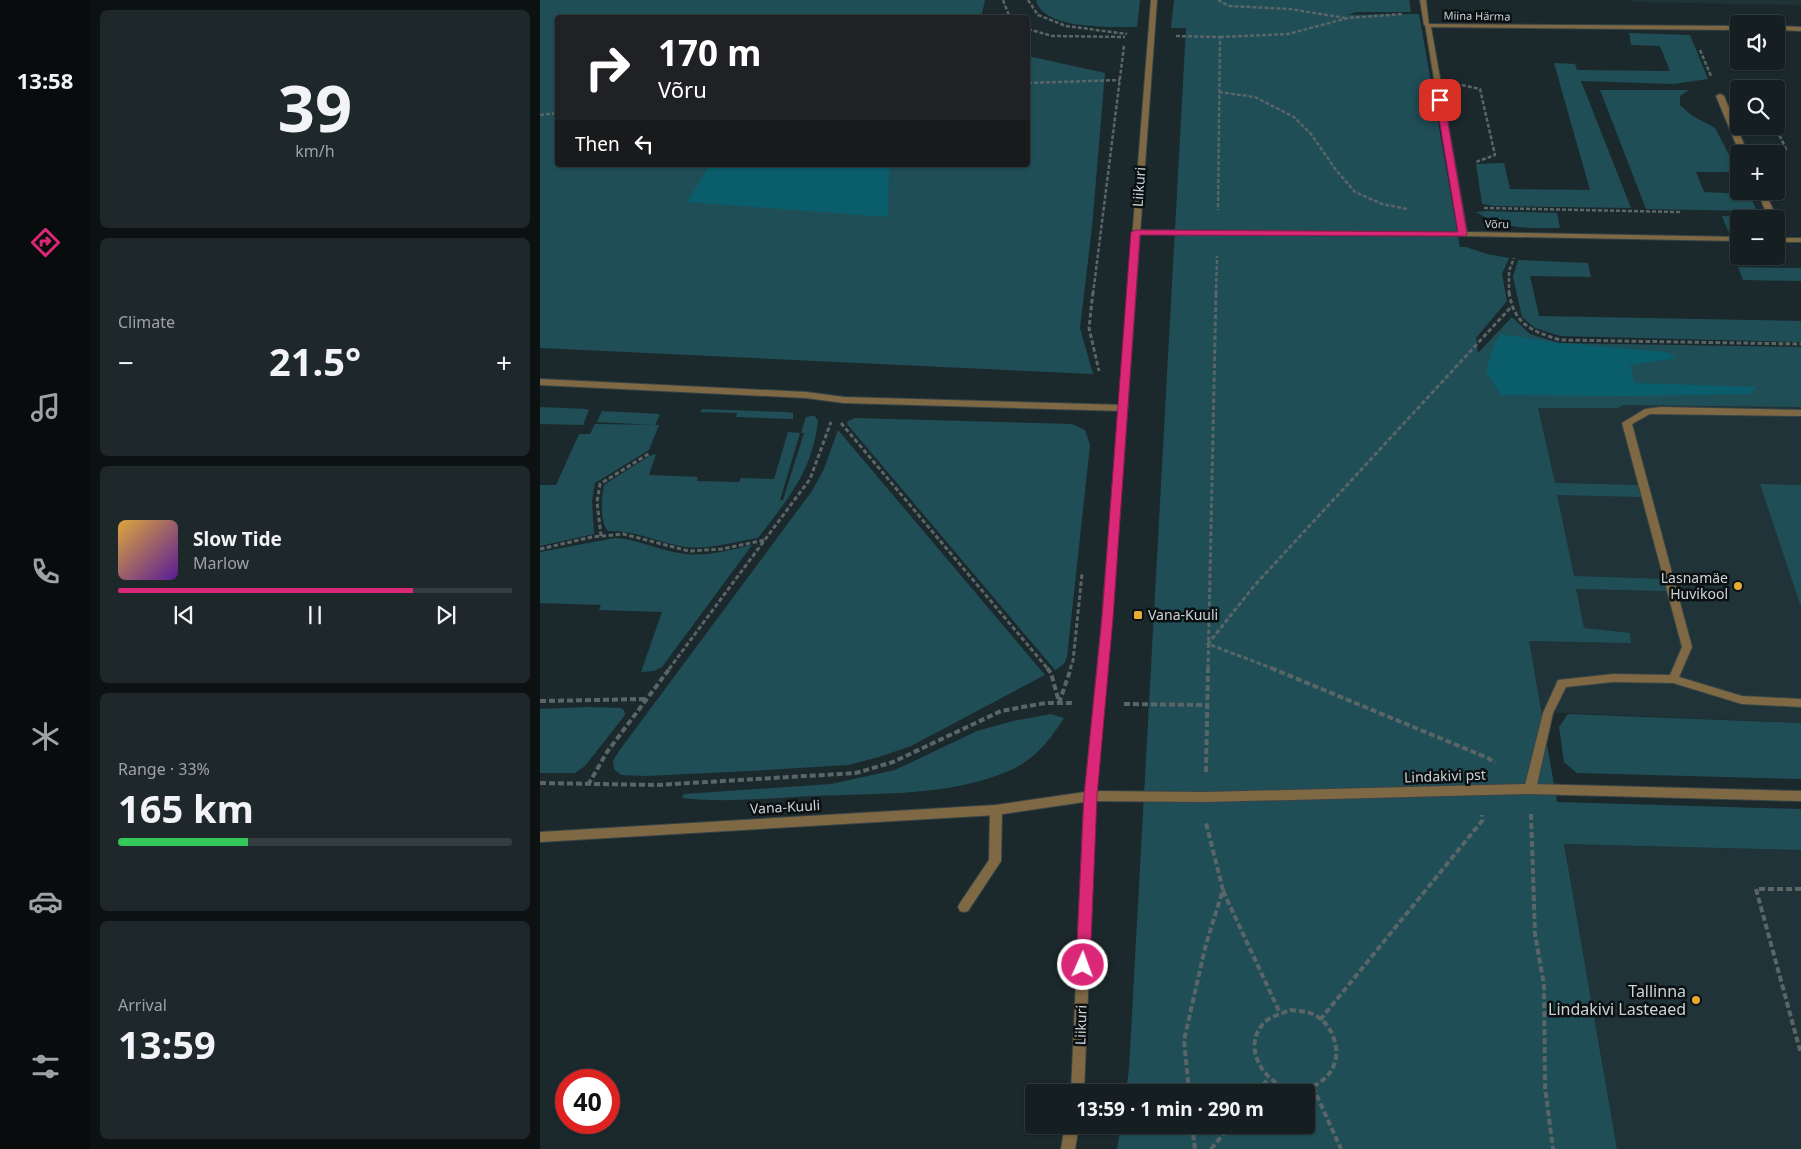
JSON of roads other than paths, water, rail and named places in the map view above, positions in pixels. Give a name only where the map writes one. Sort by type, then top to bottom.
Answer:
[{"type":"street","name":"Liikuri","points":[[1077,1084],[1090,796],[1100,703],[1124,408],[1154,0]]},
{"type":"street","points":[[1423,0],[1424,13],[1428,25]]},
{"type":"street","name":"Miina Härma","points":[[1463,234],[1428,25],[1730,28]]},
{"type":"street","points":[[1785,28],[1801,29]]},
{"type":"street","points":[[1720,96],[1740,145]]},
{"type":"street","name":"Võru","points":[[1136,232],[1463,234],[1730,239]]},
{"type":"street","points":[[1785,240],[1801,240]]},
{"type":"street","points":[[540,382],[806,395],[844,400],[1124,408]]},
{"type":"street","points":[[1673,679],[1687,647],[1627,423],[1648,411],[1661,410],[1801,412]]},
{"type":"street","points":[[1530,789],[1548,713],[1562,683],[1613,678],[1673,679],[1742,700],[1801,703]]},
{"type":"street","name":"Lindakivi pst","points":[[1090,796],[1206,797],[1530,789],[1801,796]]},
{"type":"street","name":"Vana-Kuuli","points":[[540,836],[996,810],[1090,796]]},
{"type":"street","points":[[964,907],[995,861],[996,810]]},
{"type":"street","points":[[1068,1149],[1070,1134]]},
{"type":"place","name":"Lasnamäe Huvikool","points":[[1738,586]]},
{"type":"place","name":"Vana-Kuuli","points":[[1138,615]]},
{"type":"place","name":"Tallinna Lindakivi Lasteaed","points":[[1696,1000]]}]
